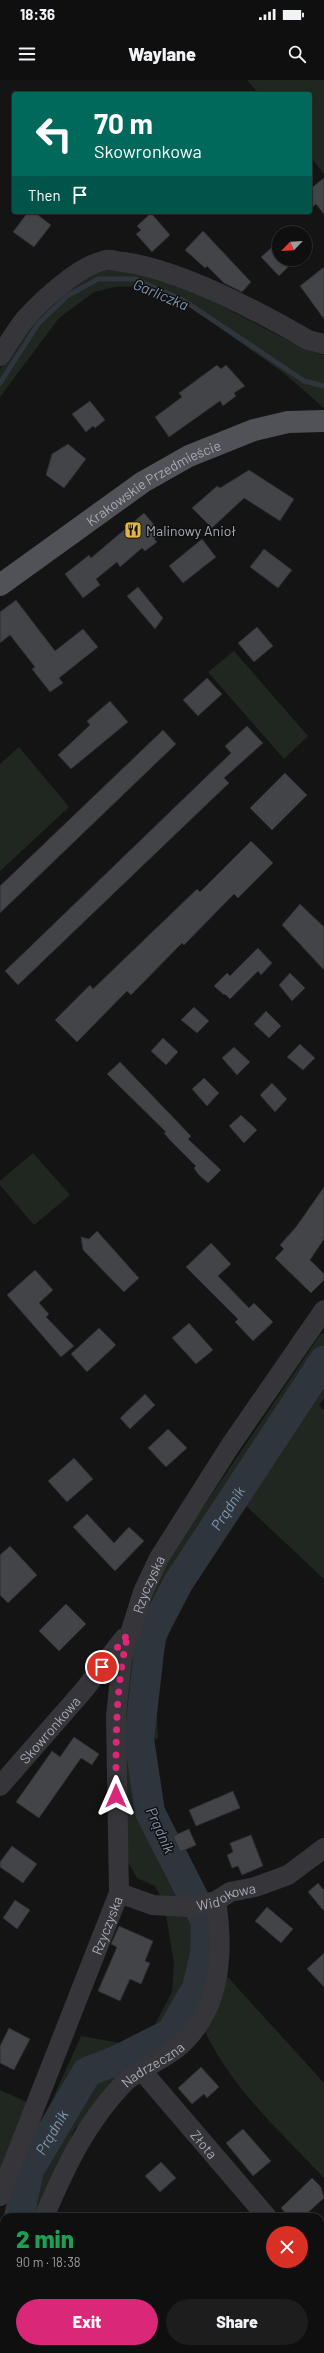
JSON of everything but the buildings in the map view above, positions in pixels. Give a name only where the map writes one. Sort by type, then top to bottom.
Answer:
[{"type":"main road","name":"Krakowskie Przedmieście","points":[[0,585],[143,482],[189,456],[254,430],[288,422],[324,421]]},
{"type":"street","points":[[0,356],[26,318],[67,281],[80,270],[107,260],[138,264],[181,278],[213,291],[308,340],[324,344]]},
{"type":"street","name":"Rzyczyska","points":[[0,2196],[119,1893],[116,1716],[122,1659],[128,1634],[143,1592],[159,1558],[230,1446],[324,1310]]},
{"type":"street","name":"Skowronkowa","points":[[0,1786],[84,1690],[128,1634]]},
{"type":"street","name":"Widokowa","points":[[119,1893],[153,1905],[188,1907],[212,1902],[230,1892],[256,1887],[288,1875],[324,1848]]},
{"type":"street","name":"Nadrzeczna","points":[[46,2213],[65,2169],[87,2128],[124,2083],[183,2043],[205,2015],[219,1974],[221,1932],[212,1902]]},
{"type":"street","name":"Złota","points":[[142,2071],[264,2213]]},
{"type":"shaded area","points":[[247,80],[324,80],[324,174],[312,159],[312,92],[257,92]]},
{"type":"shaded area","points":[[108,266],[179,284],[305,349],[324,355],[324,408],[285,374],[189,306],[144,286],[115,287],[94,292],[59,318],[0,397],[0,369],[31,321],[57,295]]},
{"type":"shaded area","points":[[234,651],[308,736],[284,759],[208,672]]},
{"type":"shaded area","points":[[19,747],[69,807],[0,871],[0,764]]},
{"type":"shaded area","points":[[33,1153],[70,1195],[34,1225],[0,1185],[0,1181]]},
{"type":"shaded area","points":[[324,1333],[324,1398],[319,1405],[324,1410],[324,1579],[245,1505],[176,1612],[166,1642],[156,1692],[158,1738],[151,1741],[151,1778],[197,1939],[197,1990],[187,2023],[162,2053],[119,2080],[74,2130],[42,2213],[8,2213],[16,2180],[81,2036],[120,2043],[152,2030],[172,1992],[174,1963],[164,1903],[155,1886],[137,1878],[127,1860],[123,1719],[135,1638],[153,1581],[320,1335]]},
{"type":"shaded area","points":[[225,1974],[324,2083],[324,2178],[241,2089],[214,2049],[203,2027]]},
{"type":"shaded area","points":[[0,2090],[29,2103],[0,2171]]},
{"type":"waterway","name":"Garliczka","points":[[0,383],[38,324],[67,296],[98,279],[135,279],[183,300],[304,381],[324,386]]},
{"type":"waterway","name":"Prądnik","points":[[20,2213],[29,2170],[87,2072],[118,2060],[171,2033],[197,1988],[205,1955],[206,1922],[150,1812],[139,1739],[151,1635],[178,1583],[324,1361]]},
{"type":"place","name":"Malinowy Anioł","points":[[133,530]]},
{"type":"route","points":[[102,1667],[128,1634],[122,1659],[116,1716],[116,1796]]}]
